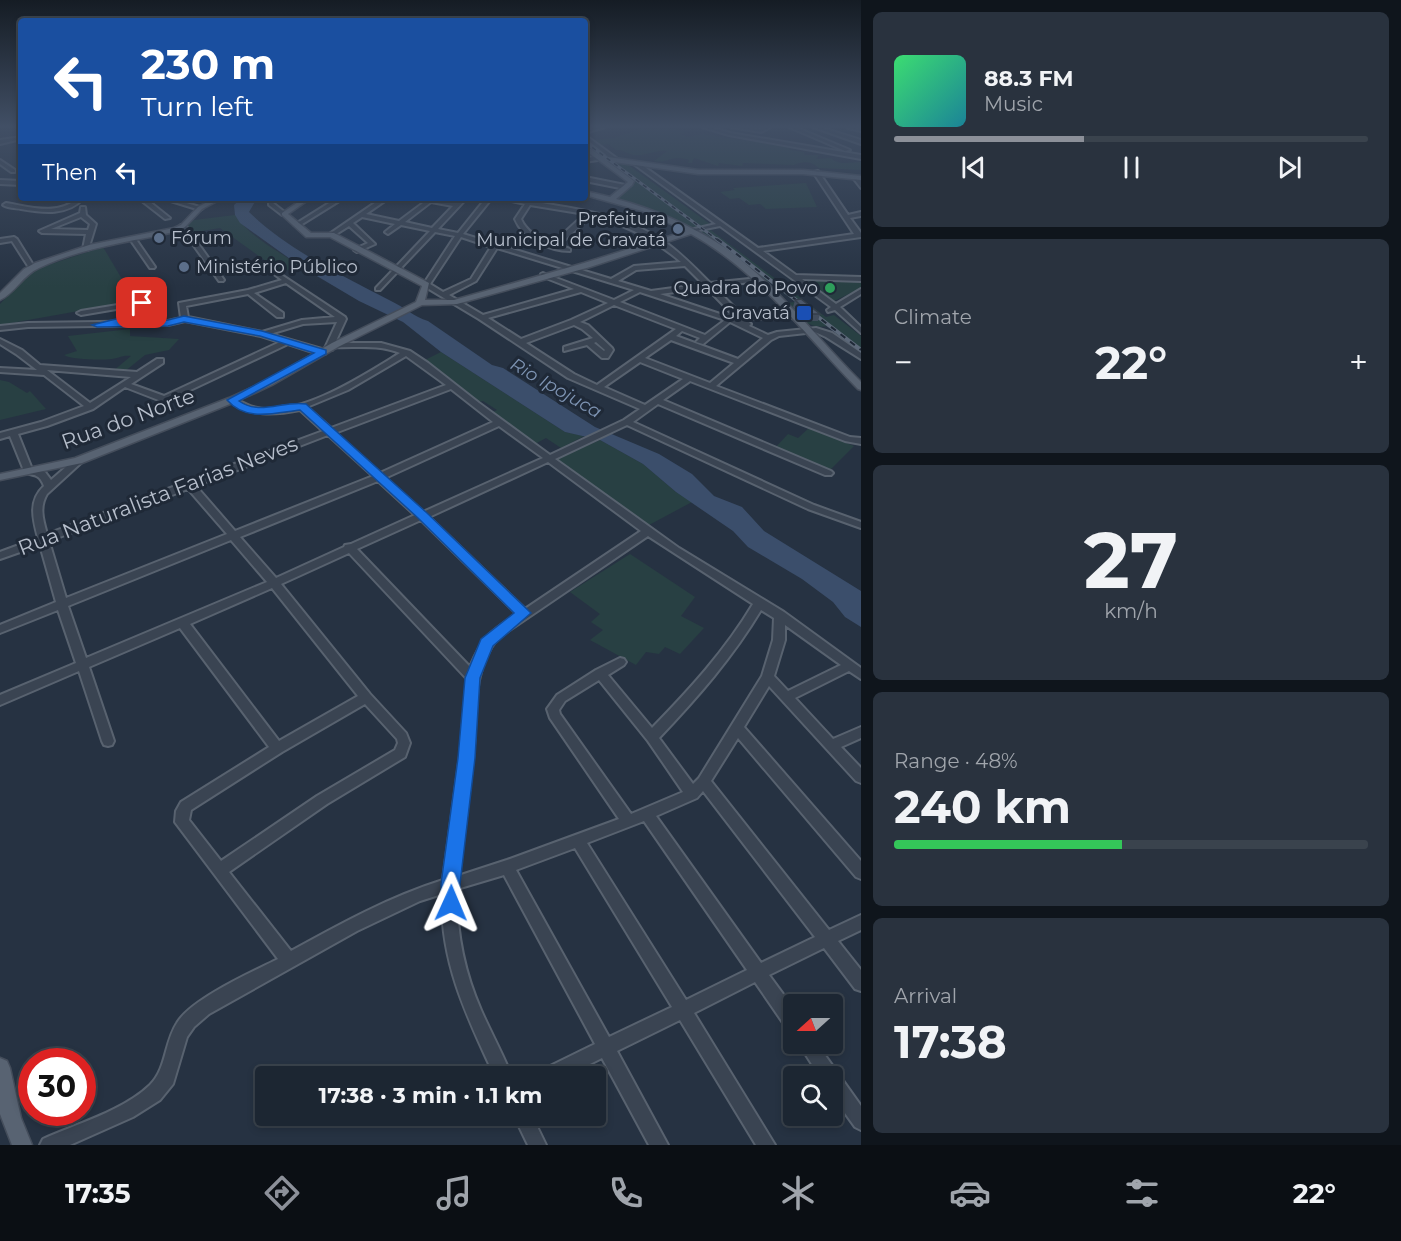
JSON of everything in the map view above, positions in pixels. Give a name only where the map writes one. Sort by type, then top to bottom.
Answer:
[{"type":"main road","points":[[611,199],[631,180]]},
{"type":"main road","points":[[588,194],[639,206],[710,241],[757,279],[861,387]]},
{"type":"main road","points":[[0,298],[32,268],[86,249],[168,232],[183,226],[200,208],[214,201]]},
{"type":"main road","points":[[304,201],[284,214],[309,235],[331,235],[426,285],[420,303],[454,302],[543,275],[571,269],[692,231]]},
{"type":"main road","name":"Rua do Norte","points":[[0,477],[78,461],[232,400],[420,303]]},
{"type":"main road","points":[[0,1068],[11,1119],[22,1145]]},
{"type":"street","points":[[592,180],[625,187]]},
{"type":"street","points":[[655,180],[667,192],[718,225],[834,308],[861,331]]},
{"type":"street","points":[[656,180],[695,205],[718,225]]},
{"type":"street","points":[[755,251],[860,235],[822,180]]},
{"type":"street","points":[[0,182],[18,183]]},
{"type":"street","points":[[667,192],[675,191]]},
{"type":"street","points":[[6,206],[57,211],[71,207],[77,201]]},
{"type":"street","points":[[146,201],[167,218]]},
{"type":"street","points":[[174,201],[200,208]]},
{"type":"street","points":[[297,225],[337,201]]},
{"type":"street","points":[[331,235],[381,201]]},
{"type":"street","points":[[388,232],[427,201]]},
{"type":"street","points":[[438,201],[455,205]]},
{"type":"street","points":[[378,289],[460,201]]},
{"type":"street","points":[[487,201],[459,235],[426,285],[482,317],[571,376],[646,409]]},
{"type":"street","points":[[517,201],[613,220],[663,241],[684,264],[710,285],[735,317],[753,331],[768,338]]},
{"type":"street","points":[[158,209],[178,202]]},
{"type":"street","points":[[528,203],[518,221],[525,230],[538,239],[568,250]]},
{"type":"street","points":[[271,204],[284,214]]},
{"type":"street","points":[[687,206],[695,205]]},
{"type":"street","points":[[86,249],[93,223],[83,211],[42,231],[90,232]]},
{"type":"street","points":[[554,246],[589,214]]},
{"type":"street","points":[[847,217],[861,214]]},
{"type":"street","points":[[361,215],[459,235],[735,317],[793,316]]},
{"type":"street","points":[[349,224],[372,244],[357,250]]},
{"type":"street","points":[[692,231],[718,225]]},
{"type":"street","points":[[183,226],[221,280]]},
{"type":"street","points":[[0,241],[14,238],[32,268]]},
{"type":"street","points":[[133,239],[152,267]]},
{"type":"street","points":[[443,295],[474,280],[488,253],[495,246]]},
{"type":"street","points":[[612,281],[634,268],[684,264]]},
{"type":"street","points":[[782,271],[796,277],[861,279]]},
{"type":"street","points":[[277,274],[342,319]]},
{"type":"street","points":[[543,275],[706,338]]},
{"type":"street","points":[[796,277],[810,291]]},
{"type":"street","points":[[650,293],[757,279]]},
{"type":"street","points":[[184,319],[182,305],[249,292],[287,281]]},
{"type":"street","points":[[482,317],[580,290]]},
{"type":"street","points":[[520,342],[574,322],[640,290]]},
{"type":"street","points":[[834,308],[861,291]]},
{"type":"street","points":[[249,292],[280,315]]},
{"type":"street","points":[[81,313],[141,302],[147,313],[97,325]]},
{"type":"street","points":[[695,346],[735,317]]},
{"type":"street","points":[[0,328],[28,325],[168,323],[184,319],[329,348],[378,344],[406,353],[427,366],[648,531],[720,581],[780,615],[861,674]]},
{"type":"street","points":[[262,334],[302,321],[342,319]]},
{"type":"street","points":[[329,348],[342,319]]},
{"type":"street","points":[[574,322],[609,350],[605,356],[589,343]]},
{"type":"street","points":[[599,387],[681,329]]},
{"type":"street","points":[[710,387],[768,338],[777,334],[806,330],[821,331],[861,357]]},
{"type":"street","points":[[670,337],[739,362]]},
{"type":"street","points":[[567,349],[598,339]]},
{"type":"street","points":[[0,341],[14,348],[90,407]]},
{"type":"street","points":[[126,385],[164,399],[288,341]]},
{"type":"street","points":[[232,400],[243,409],[258,412],[302,407],[343,389],[406,353]]},
{"type":"street","points":[[639,359],[848,439],[861,441]]},
{"type":"street","points":[[0,436],[64,418],[90,407],[160,361]]},
{"type":"street","points":[[0,370],[140,375]]},
{"type":"street","points":[[0,700],[274,583],[550,458],[627,422],[688,379]]},
{"type":"street","name":"Rua Naturalista Farias Neves","points":[[0,556],[451,386]]},
{"type":"street","points":[[657,401],[828,473]]},
{"type":"street","points":[[302,407],[422,516],[523,613]]},
{"type":"street","points":[[0,629],[379,477],[500,422]]},
{"type":"street","points":[[627,422],[811,507],[861,525]]},
{"type":"street","points":[[13,432],[28,471],[40,472],[48,480],[48,485]]},
{"type":"street","points":[[78,461],[48,485],[36,507],[42,541],[108,741]]},
{"type":"street","points":[[189,484],[402,737],[404,748],[400,753],[322,800],[219,871]]},
{"type":"street","points":[[499,1066],[462,983],[454,952],[450,884],[466,758],[473,678],[486,643],[523,613],[648,531]]},
{"type":"street","points":[[349,548],[473,678]]},
{"type":"street","points":[[652,737],[711,675],[740,637],[759,603]]},
{"type":"street","points":[[49,1145],[145,1102],[162,1085],[172,1067],[181,1031],[190,1019],[203,1008],[289,961],[417,895],[507,867],[647,814],[692,794],[704,782],[768,677],[779,640],[780,615]]},
{"type":"street","points":[[183,622],[277,748]]},
{"type":"street","points":[[620,662],[561,698],[553,709],[554,715],[628,821]]},
{"type":"street","points":[[788,696],[850,666]]},
{"type":"street","points":[[600,673],[652,737],[692,794]]},
{"type":"street","points":[[768,677],[861,777]]},
{"type":"street","points":[[289,961],[182,822],[181,817],[186,806],[277,748],[366,697]]},
{"type":"street","points":[[738,729],[861,872]]},
{"type":"street","points":[[832,745],[861,732]]},
{"type":"street","points":[[704,782],[861,983]]},
{"type":"street","points":[[647,814],[783,1008]]},
{"type":"street","points":[[578,840],[766,1145]]},
{"type":"street","points":[[507,867],[659,1145]]},
{"type":"street","points":[[569,1066],[861,922]]},
{"type":"street","points":[[843,1096],[861,1121]]},
{"type":"street","points":[[528,1126],[537,1145]]},
{"type":"green space","points":[[631,180],[650,180],[710,224],[691,229],[652,210],[615,198],[634,183]]},
{"type":"green space","points":[[806,183],[817,207],[766,209],[760,204],[749,205],[739,198],[730,199],[720,192],[735,190],[733,188]]},
{"type":"green space","points":[[235,215],[256,237],[300,266],[281,272],[220,228],[190,233],[186,226],[194,220]]},
{"type":"green space","points":[[708,228],[777,280],[765,282],[698,232]]},
{"type":"green space","points":[[103,247],[135,301],[0,325],[0,304],[28,275],[39,268]]},
{"type":"green space","points":[[800,279],[861,280],[861,288],[832,302]]},
{"type":"green space","points":[[786,287],[826,317],[834,315],[861,336],[861,353],[828,326],[815,326],[799,317],[786,303],[794,302],[801,306],[777,288]]},
{"type":"green space","points":[[130,329],[130,336],[179,339],[169,350],[145,355],[124,372],[112,372],[131,356],[95,359],[73,358],[64,355],[77,351],[68,336]]},
{"type":"green space","points":[[441,352],[565,432],[584,436],[561,448],[546,438],[535,444],[493,412],[497,410],[483,401],[479,402],[425,360]]},
{"type":"green space","points":[[0,380],[9,382],[27,393],[30,391],[46,409],[0,420]]},
{"type":"green space","points":[[809,428],[854,446],[830,470],[775,448],[788,434],[798,438]]},
{"type":"green space","points":[[600,440],[643,464],[676,492],[692,502],[649,525],[557,459]]},
{"type":"green space","points":[[630,554],[695,597],[681,616],[704,628],[680,654],[665,647],[659,654],[646,652],[636,665],[590,640],[603,630],[591,622],[600,614],[570,592]]},
{"type":"water","name":"Rio Ipojuca","points":[[239,201],[255,201],[249,212],[264,226],[298,250],[428,321],[492,365],[503,368],[595,427],[659,454],[692,474],[714,496],[742,507],[764,531],[861,591],[861,627],[845,617],[833,602],[802,579],[748,547],[733,531],[676,492],[643,464],[600,440],[565,432],[441,352],[403,322],[359,301],[300,266],[240,223],[235,215],[234,205]]},
{"type":"building","points":[[801,299],[820,314],[811,314],[795,300]]},
{"type":"railway","points":[[637,180],[719,241]]},
{"type":"railway","points":[[717,239],[861,350]]},
{"type":"place","name":"Prefeitura Municipal de Gravatá","points":[[678,229]]},
{"type":"place","name":"Fórum","points":[[159,238]]},
{"type":"place","name":"Ministério Público","points":[[184,267]]},
{"type":"place","name":"Quadra do Povo","points":[[830,288]]},
{"type":"place","name":"Gravatá","points":[[804,313]]},
{"type":"route","points":[[142,303],[147,313],[145,315],[97,325],[168,323],[184,319],[262,334],[322,352],[269,383],[232,400],[243,409],[258,412],[302,407],[422,516],[523,613],[486,643],[473,678],[466,758],[450,884],[451,903]]}]
